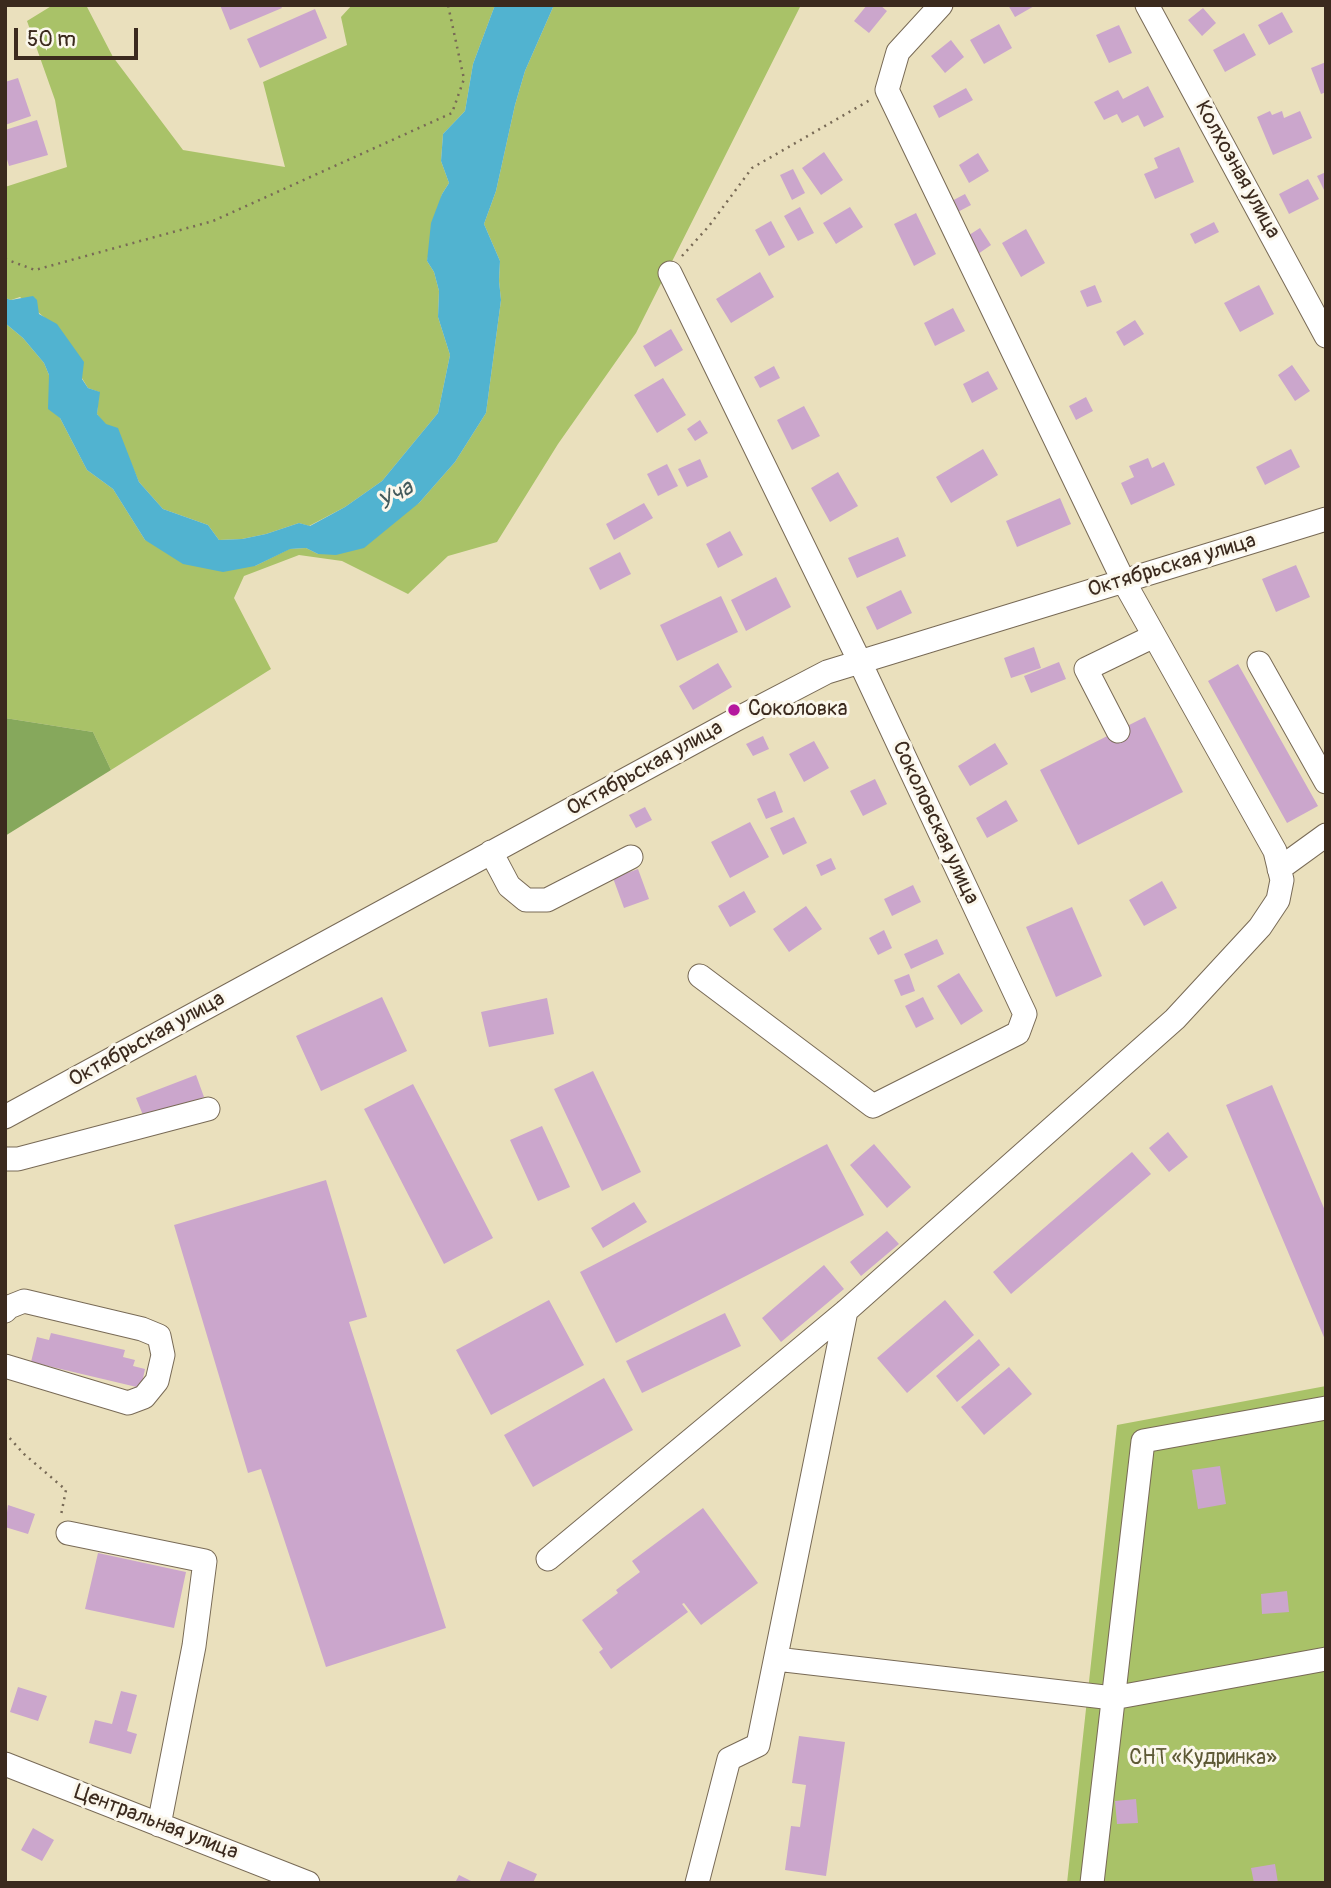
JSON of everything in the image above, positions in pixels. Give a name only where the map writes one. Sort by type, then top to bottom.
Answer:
[{"type":"street","points":[[548,1559],[846,1311],[1175,1019],[1260,927],[1278,900],[1282,880],[1275,851],[1123,580],[887,90],[898,52],[941,5]]},
{"type":"street","name":"Колхозная улица","points":[[1148,6],[1326,336]]},
{"type":"street","name":"Соколовская улица","points":[[670,273],[859,660],[1025,1014],[1018,1033],[873,1106],[700,976]]},
{"type":"street","name":"Октябрьская улица","points":[[5,1117],[827,672],[1326,519]]},
{"type":"street","points":[[1118,731],[1086,669],[1154,636]]},
{"type":"street","points":[[1259,663],[1326,782]]},
{"type":"street","points":[[1279,869],[1326,835]]},
{"type":"street","points":[[491,852],[509,886],[526,900],[547,900],[631,858]]},
{"type":"street","points":[[5,1159],[18,1159],[208,1109]]},
{"type":"street","points":[[5,1311],[24,1301],[142,1329],[159,1336],[163,1354],[157,1381],[144,1397],[128,1403],[5,1367]]},
{"type":"street","points":[[697,1883],[729,1759],[758,1745],[846,1311]]},
{"type":"street","points":[[1092,1883],[1143,1441],[1326,1408]]},
{"type":"street","points":[[68,1533],[205,1561],[194,1646],[159,1825]]},
{"type":"street","points":[[776,1659],[1113,1698],[1326,1659]]},
{"type":"street","name":"Центральная улица","points":[[5,1764],[308,1883]]},
{"type":"path","points":[[5,259],[35,270],[213,221],[452,113],[464,79],[448,5]]},
{"type":"path","points":[[670,273],[752,168],[887,90]]},
{"type":"path","points":[[5,1433],[24,1454],[66,1490]]},
{"type":"green space","points":[[53,5],[86,5],[113,57],[183,150],[285,167],[263,82],[347,45],[341,17],[352,5],[495,5],[473,64],[465,111],[443,134],[441,161],[449,183],[442,194],[427,261],[434,272],[439,291],[438,317],[450,355],[438,413],[382,481],[345,507],[309,526],[299,523],[266,534],[219,540],[208,525],[163,509],[139,482],[130,461],[97,414],[99,392],[88,388],[45,318],[20,297],[11,300],[5,298],[5,187],[67,167],[55,100],[27,21]]},
{"type":"green space","points":[[554,5],[801,5],[636,333],[558,444],[497,542],[448,556],[408,594],[342,561],[299,555],[244,576],[234,598],[271,669],[111,770],[93,732],[5,718],[5,323],[23,338],[44,363],[60,418],[87,470],[113,489],[145,540],[255,566],[289,549],[306,548],[318,554],[419,503],[455,462],[486,413],[501,300],[500,261],[484,224],[496,191],[525,71]]},
{"type":"green space","points":[[5,718],[93,732],[111,770],[5,836]]},
{"type":"green space","name":"СНТ «Кудринка»","points":[[1326,1386],[1326,1883],[1067,1883],[1117,1425]]},
{"type":"water","name":"Уча","points":[[495,5],[554,5],[525,71],[496,191],[484,224],[500,261],[501,300],[486,413],[455,462],[419,503],[364,548],[336,555],[318,554],[306,548],[290,549],[255,566],[223,572],[183,564],[145,540],[113,489],[87,470],[60,418],[48,409],[49,375],[44,363],[23,338],[5,323],[5,298],[11,300],[33,296],[37,300],[39,314],[57,324],[84,362],[82,379],[88,388],[100,392],[97,414],[106,424],[118,428],[139,482],[163,509],[208,525],[219,540],[266,534],[299,523],[310,526],[345,507],[382,481],[438,413],[450,355],[438,317],[439,291],[434,272],[427,261],[431,223],[449,183],[441,161],[443,134],[465,111],[473,64]]},
{"type":"building","points":[[220,5],[280,5],[282,8],[230,30]]},
{"type":"building","points":[[867,5],[880,5],[887,11],[869,33],[854,21]]},
{"type":"building","points":[[1008,5],[1036,5],[1015,17]]},
{"type":"building","points":[[1203,8],[1216,23],[1202,36],[1188,20]]},
{"type":"building","points":[[315,9],[327,38],[260,68],[247,39]]},
{"type":"building","points":[[1282,12],[1293,32],[1269,45],[1258,25]]},
{"type":"building","points":[[999,24],[1012,48],[984,64],[970,40]]},
{"type":"building","points":[[1119,25],[1132,53],[1109,63],[1096,35]]},
{"type":"building","points":[[1244,33],[1256,55],[1225,72],[1213,50]]},
{"type":"building","points":[[951,40],[964,57],[945,73],[931,56]]},
{"type":"building","points":[[1326,62],[1326,92],[1321,94],[1311,68]]},
{"type":"building","points":[[18,78],[31,116],[5,125],[5,82]]},
{"type":"building","points":[[1148,86],[1164,117],[1144,127],[1138,115],[1122,123],[1117,114],[1104,120],[1094,102],[1118,90],[1123,99]]},
{"type":"building","points":[[966,88],[973,100],[939,118],[933,106]]},
{"type":"building","points":[[1270,111],[1272,115],[1282,111],[1284,118],[1300,111],[1312,138],[1273,155],[1257,117]]},
{"type":"building","points":[[37,120],[48,155],[9,166],[5,153],[5,130]]},
{"type":"building","points":[[1179,147],[1194,182],[1155,199],[1144,174],[1158,168],[1154,158]]},
{"type":"building","points":[[824,152],[843,180],[821,195],[802,168]]},
{"type":"building","points":[[978,153],[989,171],[969,183],[959,165]]},
{"type":"building","points":[[793,169],[805,193],[792,200],[780,175]]},
{"type":"building","points":[[1326,172],[1326,194],[1317,176]]},
{"type":"building","points":[[1308,179],[1319,199],[1289,214],[1279,194]]},
{"type":"building","points":[[965,194],[971,205],[954,214],[948,203]]},
{"type":"building","points":[[800,207],[814,233],[798,241],[784,216]]},
{"type":"building","points":[[850,207],[863,227],[836,244],[823,223]]},
{"type":"building","points":[[916,213],[936,254],[914,266],[894,224]]},
{"type":"building","points":[[771,221],[785,247],[769,256],[755,230]]},
{"type":"building","points":[[1214,222],[1219,232],[1195,244],[1190,234]]},
{"type":"building","points":[[980,228],[991,245],[978,254],[966,237]]},
{"type":"building","points":[[1026,229],[1045,263],[1021,277],[1002,243]]},
{"type":"building","points":[[760,272],[774,297],[731,323],[716,299]]},
{"type":"building","points":[[1095,285],[1102,302],[1087,307],[1080,291]]},
{"type":"building","points":[[1259,285],[1274,314],[1240,332],[1224,303]]},
{"type":"building","points":[[953,308],[965,331],[935,346],[924,323]]},
{"type":"building","points":[[1135,320],[1144,334],[1124,346],[1116,332]]},
{"type":"building","points":[[671,329],[683,350],[655,367],[643,346]]},
{"type":"building","points":[[1292,365],[1310,391],[1295,401],[1278,375]]},
{"type":"building","points":[[774,366],[780,378],[760,388],[754,377]]},
{"type":"building","points":[[988,371],[998,389],[972,403],[963,384]]},
{"type":"building","points":[[663,378],[686,415],[657,433],[634,395]]},
{"type":"building","points":[[1086,397],[1093,411],[1076,420],[1069,406]]},
{"type":"building","points":[[804,406],[820,436],[792,450],[777,420]]},
{"type":"building","points":[[700,420],[708,433],[695,441],[687,429]]},
{"type":"building","points":[[983,449],[998,475],[951,503],[936,477]]},
{"type":"building","points":[[1291,449],[1300,467],[1265,485],[1256,467]]},
{"type":"building","points":[[1148,458],[1152,468],[1164,462],[1175,485],[1131,505],[1121,483],[1134,477],[1129,466]]},
{"type":"building","points":[[700,459],[708,477],[687,487],[678,469]]},
{"type":"building","points":[[667,464],[678,486],[658,496],[647,474]]},
{"type":"building","points":[[838,472],[858,506],[830,522],[811,488]]},
{"type":"building","points":[[1060,498],[1071,524],[1017,547],[1006,521]]},
{"type":"building","points":[[644,503],[653,518],[614,540],[606,524]]},
{"type":"building","points":[[730,531],[743,555],[718,568],[706,544]]},
{"type":"building","points":[[898,537],[906,556],[857,578],[848,558]]},
{"type":"building","points":[[620,552],[631,574],[600,590],[589,568]]},
{"type":"building","points":[[1296,565],[1310,597],[1276,612],[1262,579]]},
{"type":"building","points":[[776,577],[791,607],[746,631],[731,600]]},
{"type":"building","points":[[901,590],[912,613],[877,630],[866,607]]},
{"type":"building","points":[[721,596],[738,632],[677,661],[660,625]]},
{"type":"building","points":[[1034,647],[1041,668],[1011,678],[1004,658]]},
{"type":"building","points":[[1059,662],[1066,679],[1031,693],[1024,676]]},
{"type":"building","points":[[718,663],[732,687],[693,710],[679,686]]},
{"type":"building","points":[[1238,664],[1318,806],[1287,823],[1208,681]]},
{"type":"building","points":[[1145,717],[1183,792],[1078,845],[1040,770]]},
{"type":"building","points":[[763,736],[769,749],[753,756],[746,744]]},
{"type":"building","points":[[814,741],[829,768],[804,782],[789,754]]},
{"type":"building","points":[[995,743],[1008,764],[970,786],[958,766]]},
{"type":"building","points":[[875,779],[887,804],[863,816],[850,791]]},
{"type":"building","points":[[775,791],[783,812],[766,819],[757,799]]},
{"type":"building","points":[[1006,800],[1018,821],[987,838],[976,818]]},
{"type":"building","points":[[645,807],[652,820],[636,828],[629,815]]},
{"type":"building","points":[[794,817],[807,843],[783,855],[770,828]]},
{"type":"building","points":[[750,822],[769,857],[730,878],[711,842]]},
{"type":"building","points":[[831,858],[836,869],[821,876],[816,865]]},
{"type":"building","points":[[638,869],[649,899],[624,908],[613,878]]},
{"type":"building","points":[[1162,881],[1177,908],[1144,926],[1129,900]]},
{"type":"building","points":[[913,885],[921,902],[892,916],[884,899]]},
{"type":"building","points":[[744,891],[756,912],[730,927],[718,906]]},
{"type":"building","points":[[806,906],[822,929],[789,952],[773,929]]},
{"type":"building","points":[[1072,907],[1102,976],[1056,997],[1026,927]]},
{"type":"building","points":[[884,930],[892,948],[878,955],[869,938]]},
{"type":"building","points":[[937,939],[944,954],[911,969],[904,954]]},
{"type":"building","points":[[959,973],[983,1011],[961,1025],[937,986]]},
{"type":"building","points":[[909,974],[915,991],[901,996],[894,980]]},
{"type":"building","points":[[382,997],[407,1051],[321,1091],[296,1036]]},
{"type":"building","points":[[923,997],[934,1019],[916,1028],[905,1006]]},
{"type":"building","points":[[547,998],[554,1034],[489,1047],[481,1012]]},
{"type":"building","points":[[593,1071],[641,1172],[602,1191],[554,1089]]},
{"type":"building","points":[[196,1075],[204,1097],[145,1120],[136,1098]]},
{"type":"building","points":[[413,1084],[493,1238],[444,1264],[364,1109]]},
{"type":"building","points":[[1272,1085],[1326,1213],[1326,1342],[1226,1105]]},
{"type":"building","points":[[542,1126],[570,1187],[538,1201],[510,1140]]},
{"type":"building","points":[[1168,1132],[1188,1157],[1169,1172],[1149,1148]]},
{"type":"building","points":[[827,1144],[864,1215],[616,1343],[580,1272]]},
{"type":"building","points":[[874,1144],[911,1187],[887,1208],[850,1165]]},
{"type":"building","points":[[1132,1152],[1151,1174],[1011,1294],[993,1272]]},
{"type":"building","points":[[326,1180],[367,1317],[349,1322],[446,1628],[326,1667],[261,1469],[248,1473],[174,1225]]},
{"type":"building","points":[[634,1202],[647,1222],[603,1248],[591,1228]]},
{"type":"building","points":[[887,1231],[899,1244],[861,1276],[850,1262]]},
{"type":"building","points":[[824,1265],[844,1289],[781,1342],[762,1318]]},
{"type":"building","points":[[549,1300],[584,1365],[491,1415],[456,1350]]},
{"type":"building","points":[[945,1300],[974,1335],[907,1393],[877,1358]]},
{"type":"building","points":[[725,1313],[741,1346],[642,1393],[626,1361]]},
{"type":"building","points":[[51,1333],[125,1350],[123,1357],[135,1360],[133,1366],[145,1369],[141,1388],[31,1362],[37,1337],[49,1340]]},
{"type":"building","points":[[979,1339],[1000,1365],[957,1402],[936,1376]]},
{"type":"building","points":[[1009,1367],[1032,1394],[984,1435],[961,1407]]},
{"type":"building","points":[[604,1378],[633,1430],[533,1487],[504,1435]]},
{"type":"building","points":[[1220,1466],[1226,1504],[1198,1509],[1192,1470]]},
{"type":"building","points":[[8,1505],[35,1514],[28,1534],[5,1527]]},
{"type":"building","points":[[703,1508],[758,1583],[701,1625],[684,1603],[682,1604],[688,1612],[611,1669],[599,1652],[603,1649],[582,1620],[618,1593],[616,1590],[640,1572],[632,1561]]},
{"type":"building","points":[[98,1553],[186,1572],[174,1628],[85,1609]]},
{"type":"building","points":[[1287,1591],[1289,1612],[1262,1614],[1261,1594]]},
{"type":"building","points":[[18,1687],[47,1696],[38,1721],[10,1712]]},
{"type":"building","points":[[121,1691],[137,1695],[127,1731],[137,1734],[131,1754],[89,1743],[95,1720],[112,1724]]},
{"type":"building","points":[[799,1736],[845,1742],[826,1876],[785,1870],[791,1826],[800,1827],[806,1785],[792,1783]]},
{"type":"building","points":[[1136,1799],[1138,1823],[1117,1824],[1115,1801]]},
{"type":"building","points":[[33,1828],[54,1840],[42,1861],[21,1850]]},
{"type":"building","points":[[508,1861],[537,1874],[533,1883],[499,1883]]},
{"type":"building","points":[[1275,1864],[1278,1883],[1254,1883],[1251,1868]]},
{"type":"building","points":[[459,1875],[475,1883],[455,1883]]},
{"type":"place","name":"Соколовка","points":[[734,710]]}]
